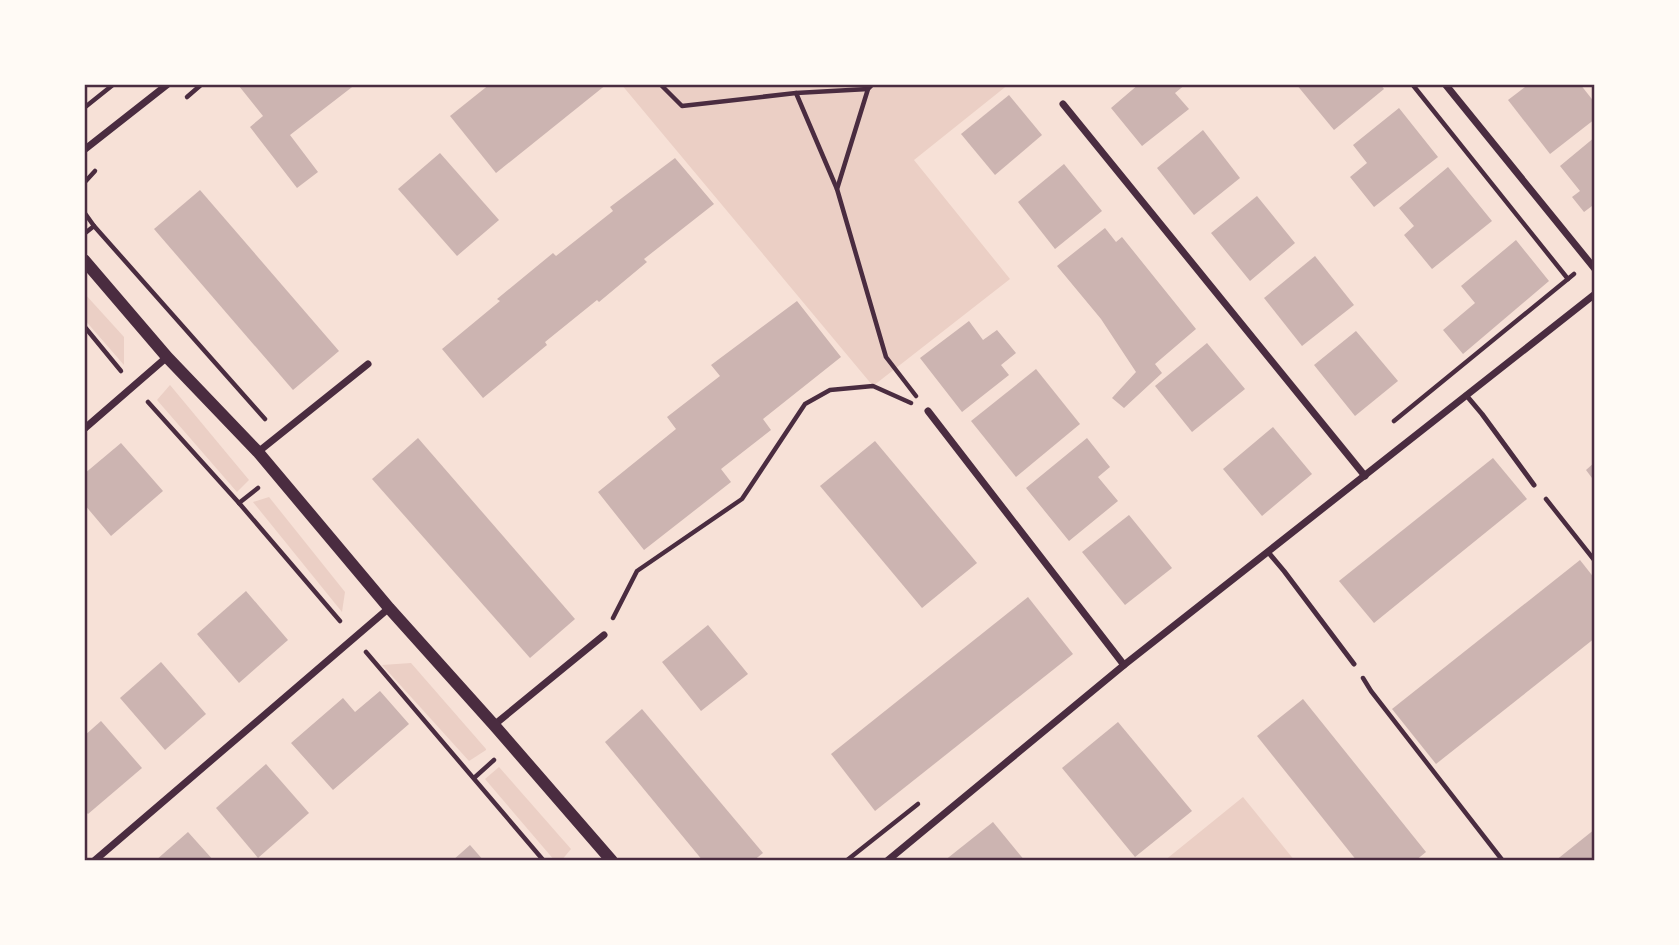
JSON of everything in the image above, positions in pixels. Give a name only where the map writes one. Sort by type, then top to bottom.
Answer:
[{"type":"street","points":[[84,150],[168,84]]},
{"type":"street","points":[[1445,84],[1595,269]]},
{"type":"street","points":[[1063,104],[1364,476]]},
{"type":"street","points":[[84,260],[167,357],[258,452],[389,608],[612,861]]},
{"type":"street","points":[[887,861],[1124,665],[1592,297]]},
{"type":"street","points":[[84,429],[167,357]]},
{"type":"street","points":[[258,452],[369,364]]},
{"type":"street","points":[[928,411],[1124,665]]},
{"type":"street","points":[[94,861],[389,608]]},
{"type":"street","points":[[494,725],[604,635]]},
{"type":"lane","points":[[1466,396],[1534,485]]},
{"type":"lane","points":[[1268,552],[1354,664]]},
{"type":"path","points":[[84,108],[114,84]]},
{"type":"path","points":[[660,84],[682,106],[870,86],[837,189]]},
{"type":"path","points":[[1412,84],[1568,278],[1592,297]]},
{"type":"path","points":[[796,93],[837,189],[886,357],[928,411]]},
{"type":"path","points":[[84,212],[279,436]]},
{"type":"path","points":[[84,234],[94,226]]},
{"type":"path","points":[[84,326],[239,503],[544,861]]},
{"type":"path","points":[[604,635],[637,571],[742,499],[805,404],[830,390],[873,386],[928,411]]},
{"type":"path","points":[[1534,485],[1595,561]]},
{"type":"path","points":[[1354,664],[1371,691],[1503,861]]},
{"type":"shaded area","points":[[621,84],[699,84],[702,87],[705,84],[1009,84],[914,160],[1010,279],[873,386]]},
{"type":"shaded area","points":[[84,293],[124,337],[124,365],[84,319]]},
{"type":"shaded area","points":[[170,385],[249,480],[237,492],[157,400]]},
{"type":"shaded area","points":[[269,497],[345,592],[342,612],[253,502]]},
{"type":"shaded area","points":[[411,663],[486,750],[469,761],[382,665]]},
{"type":"shaded area","points":[[499,767],[571,849],[561,861],[555,861],[485,779]]},
{"type":"shaded area","points":[[1243,797],[1295,861],[1164,861]]},
{"type":"building","points":[[356,84],[290,135],[318,172],[297,188],[250,127],[263,116],[239,86]]},
{"type":"building","points":[[490,84],[607,84],[496,173],[450,116]]},
{"type":"building","points":[[1139,84],[1186,84],[1175,93],[1189,109],[1142,146],[1111,108]]},
{"type":"building","points":[[1296,84],[1380,84],[1384,89],[1334,130]]},
{"type":"building","points":[[1529,84],[1580,84],[1595,103],[1595,119],[1550,154],[1508,100]]},
{"type":"building","points":[[1009,95],[1042,135],[995,175],[961,134]]},
{"type":"building","points":[[1399,108],[1438,157],[1374,207],[1350,177],[1367,163],[1353,145]]},
{"type":"building","points":[[1203,130],[1240,178],[1194,215],[1157,168]]},
{"type":"building","points":[[1595,137],[1595,209],[1592,206],[1584,212],[1572,197],[1580,191],[1560,166]]},
{"type":"building","points":[[440,153],[499,220],[457,256],[398,189]]},
{"type":"building","points":[[675,158],[714,204],[644,259],[647,262],[599,302],[597,300],[545,342],[547,345],[483,398],[442,349],[553,253],[556,256],[613,211],[610,207]]},
{"type":"building","points":[[1064,164],[1102,211],[1055,249],[1018,202]]},
{"type":"building","points":[[1448,167],[1492,221],[1432,269],[1404,235],[1414,226],[1399,208]]},
{"type":"building","points":[[200,190],[339,351],[293,390],[154,229]]},
{"type":"building","points":[[1257,196],[1295,243],[1250,281],[1211,233]]},
{"type":"building","points":[[1105,228],[1116,242],[1122,237],[1196,329],[1155,364],[1162,373],[1124,408],[1112,398],[1136,372],[1101,319],[1057,266]]},
{"type":"building","points":[[1516,240],[1549,281],[1463,354],[1443,330],[1475,303],[1461,286]]},
{"type":"building","points":[[1315,256],[1354,305],[1302,346],[1264,298]]},
{"type":"building","points":[[797,301],[841,357],[763,419],[771,430],[721,469],[731,482],[644,550],[598,492],[676,429],[667,417],[720,376],[711,365]]},
{"type":"building","points":[[969,321],[983,340],[997,330],[1016,353],[1001,365],[1009,375],[962,412],[920,358]]},
{"type":"building","points":[[1356,331],[1398,381],[1355,416],[1314,365]]},
{"type":"building","points":[[1207,343],[1245,389],[1192,432],[1155,386]]},
{"type":"building","points":[[1036,369],[1080,424],[1016,477],[971,421]]},
{"type":"building","points":[[1273,427],[1312,474],[1262,516],[1223,469]]},
{"type":"building","points":[[418,438],[575,619],[530,658],[372,479]]},
{"type":"building","points":[[1087,438],[1110,467],[1098,477],[1118,501],[1069,541],[1026,488]]},
{"type":"building","points":[[875,441],[977,563],[922,608],[820,486]]},
{"type":"building","points":[[121,443],[163,491],[111,536],[84,504],[84,474]]},
{"type":"building","points":[[1493,458],[1527,499],[1374,623],[1339,581]]},
{"type":"building","points":[[1595,462],[1595,482],[1586,470]]},
{"type":"building","points":[[1129,515],[1172,568],[1125,605],[1082,552]]},
{"type":"building","points":[[1580,560],[1595,579],[1595,638],[1436,764],[1392,709]]},
{"type":"building","points":[[246,591],[288,640],[239,683],[197,634]]},
{"type":"building","points":[[1028,597],[1073,654],[875,811],[831,754]]},
{"type":"building","points":[[708,625],[748,674],[701,711],[662,662]]},
{"type":"building","points":[[161,662],[206,714],[165,750],[120,698]]},
{"type":"building","points":[[380,691],[409,724],[333,790],[291,743],[343,698],[355,712]]},
{"type":"building","points":[[1303,699],[1426,852],[1415,861],[1357,861],[1257,736]]},
{"type":"building","points":[[642,709],[763,853],[753,861],[703,861],[605,742]]},
{"type":"building","points":[[101,721],[142,768],[88,814],[84,810],[84,736]]},
{"type":"building","points":[[1118,722],[1192,811],[1135,857],[1062,768]]},
{"type":"building","points":[[266,764],[309,813],[258,858],[216,808]]},
{"type":"building","points":[[993,822],[1025,861],[944,861]]},
{"type":"building","points":[[1595,829],[1595,861],[1555,861]]},
{"type":"building","points":[[188,832],[214,861],[155,861]]},
{"type":"building","points":[[470,845],[484,861],[452,861]]}]
